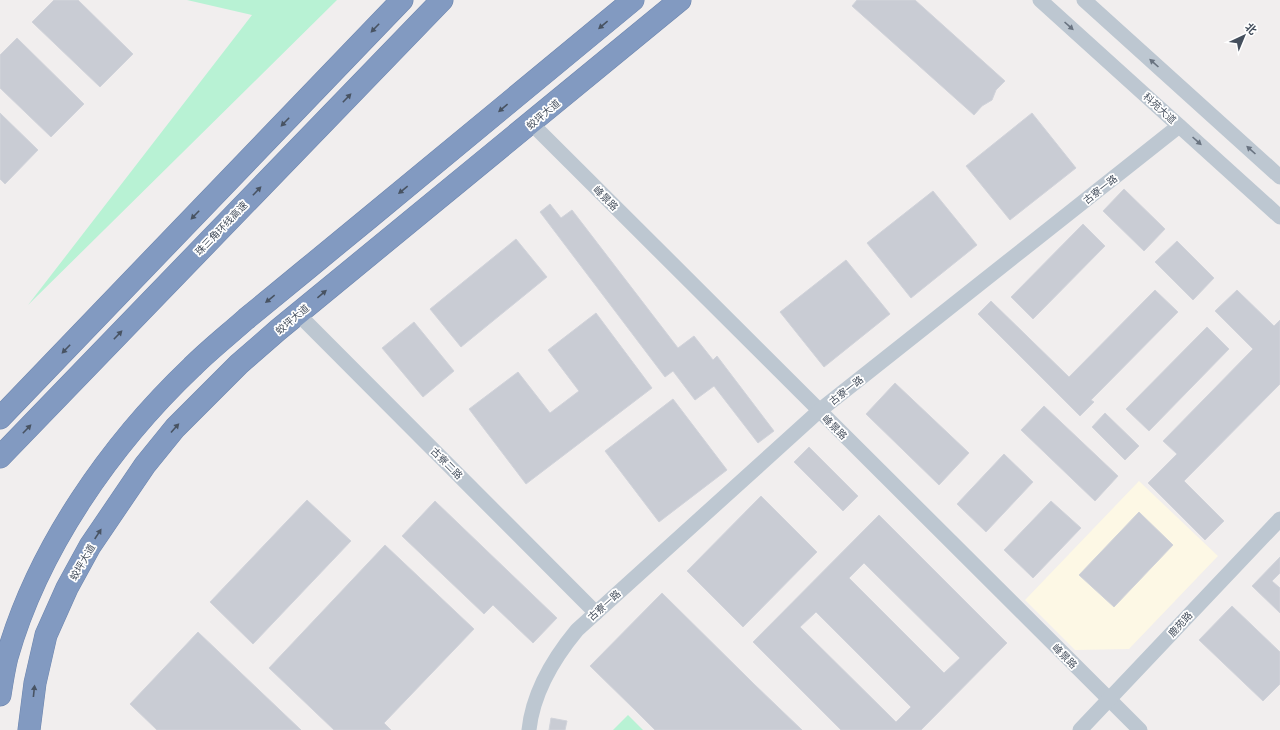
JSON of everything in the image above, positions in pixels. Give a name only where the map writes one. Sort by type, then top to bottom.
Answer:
[{"type":"highway","points":[[0,418],[402,0]]},
{"type":"highway","name":"珠三角环线高速","points":[[0,456],[442,0]]},
{"type":"highway","points":[[0,695],[7,657],[25,606],[44,564],[68,520],[98,475],[159,399],[193,365],[251,315],[633,0]]},
{"type":"highway","name":"蛟坪大道","points":[[29,730],[35,683],[46,635],[67,588],[94,540],[145,464],[175,428],[239,364],[680,0]]},
{"type":"street","name":"科苑大道","points":[[1040,0],[1280,217]]},
{"type":"street","points":[[1084,0],[1280,177]]},
{"type":"street","name":"峰景路","points":[[531,123],[1140,730]]},
{"type":"street","name":"古寮一路","points":[[529,730],[536,698],[546,674],[560,651],[577,630],[596,612],[819,411],[1179,126]]},
{"type":"street","name":"古寮二路","points":[[298,314],[596,612]]},
{"type":"street","name":"鹿苑路","points":[[1080,730],[1280,519]]},
{"type":"shaded area","points":[[1139,481],[1218,556],[1129,649],[1075,650],[1025,600]]},
{"type":"green space","points":[[187,0],[337,0],[28,305],[252,15]]},
{"type":"green space","points":[[628,715],[643,730],[613,730]]},
{"type":"building","points":[[54,0],[78,0],[133,54],[100,87],[32,22]]},
{"type":"building","points":[[857,0],[915,0],[1005,81],[996,90],[992,100],[982,106],[974,115],[852,6]]},
{"type":"building","points":[[17,38],[84,104],[51,137],[0,88],[0,55]]},
{"type":"building","points":[[0,113],[38,150],[5,184],[0,179]]},
{"type":"building","points":[[1032,113],[1076,168],[1010,220],[966,166]]},
{"type":"building","points":[[1124,189],[1165,229],[1144,251],[1103,211]]},
{"type":"building","points":[[933,191],[977,245],[911,298],[867,243]]},
{"type":"building","points":[[550,204],[561,218],[572,210],[678,348],[694,336],[713,360],[717,356],[774,431],[758,443],[714,386],[695,400],[673,371],[665,377],[540,212]]},
{"type":"building","points":[[1083,224],[1105,246],[1033,319],[1011,297]]},
{"type":"building","points":[[516,239],[547,277],[461,347],[430,309]]},
{"type":"building","points":[[1177,241],[1214,278],[1193,300],[1155,262]]},
{"type":"building","points":[[846,260],[890,314],[824,367],[780,312]]},
{"type":"building","points":[[1155,290],[1178,312],[1091,400],[1094,402],[1080,416],[978,314],[991,301],[1069,377]]},
{"type":"building","points":[[1237,290],[1274,326],[1280,320],[1280,384],[1184,481],[1224,521],[1205,540],[1148,483],[1177,454],[1163,441],[1253,349],[1215,311]]},
{"type":"building","points":[[596,313],[652,388],[526,484],[469,409],[518,372],[550,413],[579,391],[548,350]]},
{"type":"building","points":[[414,322],[454,371],[423,397],[382,348]]},
{"type":"building","points":[[1207,327],[1229,349],[1149,431],[1126,409]]},
{"type":"building","points":[[895,383],[969,453],[939,485],[866,414]]},
{"type":"building","points":[[673,399],[727,470],[659,522],[605,451]]},
{"type":"building","points":[[1044,406],[1118,476],[1095,501],[1021,430]]},
{"type":"building","points":[[1105,413],[1139,446],[1125,460],[1092,427]]},
{"type":"building","points":[[809,447],[858,496],[843,511],[794,462]]},
{"type":"building","points":[[1004,454],[1033,482],[986,532],[957,504]]},
{"type":"building","points":[[761,496],[817,552],[743,627],[687,571]]},
{"type":"building","points":[[307,500],[351,541],[253,644],[210,602]]},
{"type":"building","points":[[435,501],[557,618],[533,643],[493,605],[484,614],[402,536]]},
{"type":"building","points":[[1051,501],[1081,528],[1033,578],[1004,550]]},
{"type":"building","points":[[1139,512],[1173,545],[1114,607],[1079,575]]},
{"type":"building","points":[[879,515],[1007,643],[921,730],[841,730],[753,642]],"holes":[[[864,563],[960,658],[944,673],[849,578]],[[816,612],[911,707],[896,722],[800,627]]]},
{"type":"building","points":[[385,545],[474,629],[384,723],[391,730],[334,730],[269,668]]},
{"type":"building","points":[[1280,557],[1280,573],[1272,581],[1280,588],[1280,613],[1252,586]]},
{"type":"building","points":[[662,593],[802,730],[655,730],[590,666]]},
{"type":"building","points":[[1232,606],[1280,652],[1280,684],[1263,701],[1199,640]]},
{"type":"building","points":[[198,632],[301,730],[157,730],[130,704]]},
{"type":"building","points":[[551,718],[567,721],[565,730],[549,730]]}]
